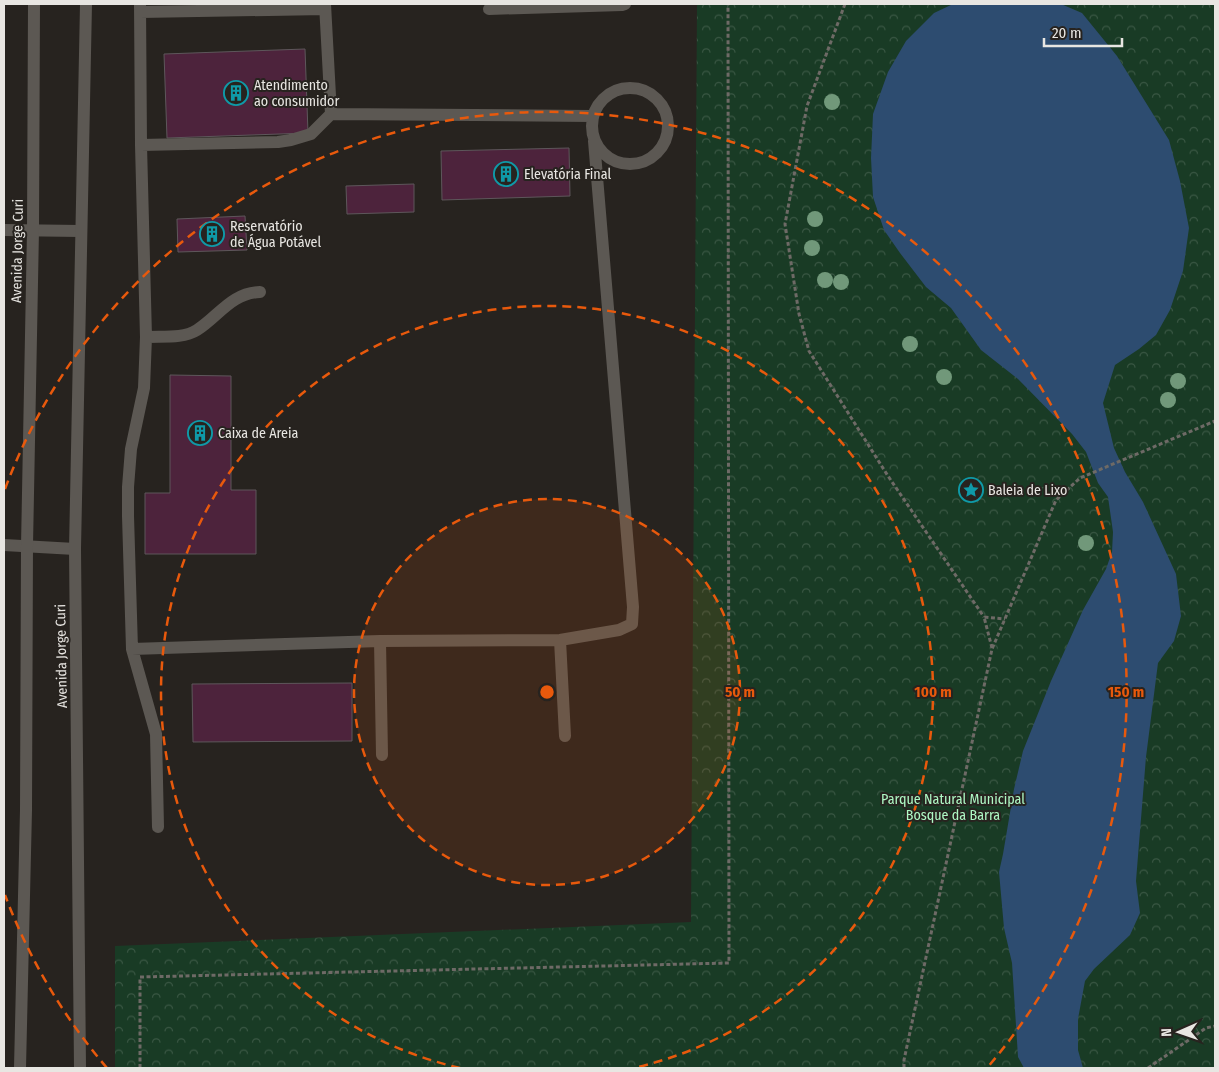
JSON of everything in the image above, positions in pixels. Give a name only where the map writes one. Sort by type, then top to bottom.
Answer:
[{"type":"street","name":"Avenida Jorge Curi","points":[[20,1068],[26,810],[26,546],[33,230],[34,4]]},
{"type":"street","name":"Avenida Jorge Curi","points":[[80,1068],[75,549],[86,4]]},
{"type":"street","points":[[489,9],[625,4]]},
{"type":"street","points":[[158,827],[156,734],[132,649],[128,488],[131,448],[144,388],[146,337],[140,8],[325,7],[331,114]]},
{"type":"street","points":[[132,649],[380,641],[560,640],[618,630],[632,624],[633,607],[594,141],[591,128],[592,116],[598,104],[607,95],[618,89],[631,87],[643,90],[654,96],[663,106],[668,130],[665,143],[658,153],[647,161],[635,165],[622,164],[610,160],[600,152],[594,141]]},
{"type":"street","points":[[141,145],[278,142],[292,140],[311,134],[331,114],[592,116]]},
{"type":"street","points":[[4,230],[81,231]]},
{"type":"street","points":[[146,337],[182,335],[196,330],[235,299],[250,293],[260,292]]},
{"type":"street","points":[[4,545],[75,549]]},
{"type":"street","points":[[560,640],[565,736]]},
{"type":"street","points":[[380,641],[382,755]]},
{"type":"path","points":[[140,1068],[140,977],[729,964],[728,4]]},
{"type":"path","points":[[844,4],[806,106],[785,224],[799,314],[809,351],[888,476],[984,617],[992,649]]},
{"type":"path","points":[[904,1068],[904,1060],[992,649],[1056,500],[1080,478],[1215,421]]},
{"type":"path","points":[[984,617],[1005,619]]},
{"type":"path","points":[[1148,1068],[1206,1028],[1215,1026]]},
{"type":"green space","name":"Parque Natural Municipal Bosque da Barra","points":[[697,4],[1215,4],[1215,1068],[115,1068],[115,946],[691,922]]},
{"type":"water","points":[[953,4],[1061,4],[1082,13],[1117,56],[1169,140],[1180,181],[1189,228],[1183,271],[1170,310],[1156,335],[1115,365],[1103,403],[1114,448],[1125,472],[1143,502],[1176,574],[1181,616],[1174,641],[1158,663],[1146,757],[1136,881],[1140,913],[1130,935],[1094,969],[1085,981],[1078,1019],[1078,1050],[1083,1068],[1024,1068],[1018,1057],[1012,963],[1004,928],[999,872],[1023,751],[1051,681],[1083,610],[1106,569],[1112,552],[1113,532],[1108,497],[1098,483],[1086,452],[1072,434],[1018,379],[981,350],[951,308],[926,287],[884,230],[873,197],[871,158],[873,114],[888,72],[906,41],[934,13]]},
{"type":"building","name":"Atendimento ao consumidor","points":[[305,49],[308,133],[167,138],[164,54]]},
{"type":"building","name":"Elevatória Final","points":[[569,148],[570,196],[442,200],[441,151]]},
{"type":"building","points":[[414,184],[414,212],[347,214],[346,186]]},
{"type":"building","name":"Reservatório de Água Potável","points":[[245,216],[247,250],[178,252],[177,219]]},
{"type":"building","name":"Caixa de Areia","points":[[170,375],[231,376],[231,490],[256,490],[256,554],[145,554],[145,493],[170,493]]},
{"type":"building","points":[[352,683],[352,741],[193,742],[192,684]]},
{"type":"place","name":"Atendimento ao consumidor","points":[[236,93]]},
{"type":"place","name":"Elevatória Final","points":[[506,174]]},
{"type":"place","name":"Reservatório de Água Potável","points":[[212,234]]},
{"type":"place","name":"Caixa de Areia","points":[[200,433]]},
{"type":"place","name":"Baleia de Lixo","points":[[971,490]]}]
